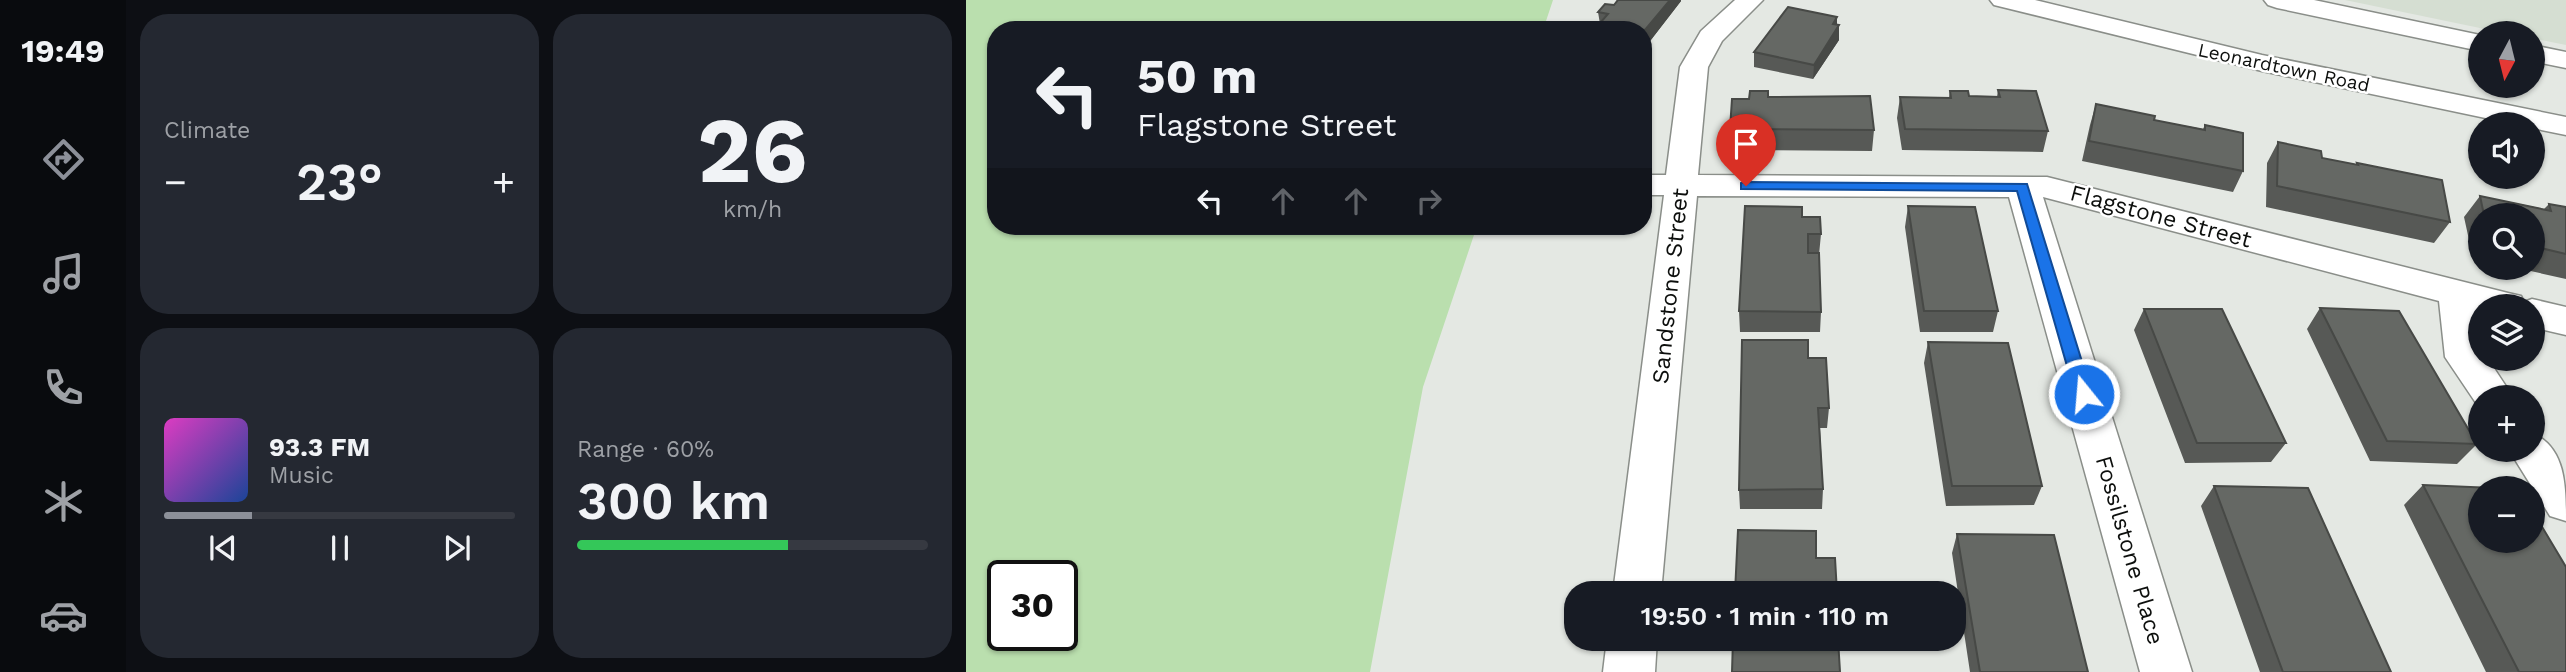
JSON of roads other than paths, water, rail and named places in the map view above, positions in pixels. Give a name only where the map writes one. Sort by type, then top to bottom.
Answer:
[{"type":"main road","name":"Sandstone Street","points":[[1638,581],[1694,66],[1716,31],[1750,0]]},
{"type":"main road","name":"Leonardtown Road","points":[[2003,0],[2262,63],[2566,126]]},
{"type":"main road","points":[[2277,0],[2468,40]]},
{"type":"main road","points":[[2545,56],[2566,60]]},
{"type":"main road","name":"Flagstone Street","points":[[1652,185],[2047,187],[2468,296]]},
{"type":"main road","name":"Fossilstone Place","points":[[2023,187],[2166,672]]},
{"type":"main road","points":[[2456,293],[2465,357],[2485,385]]},
{"type":"main road","points":[[2545,316],[2566,321]]},
{"type":"main road","points":[[2538,462],[2566,502]]},
{"type":"main road","points":[[1629,672],[1631,651]]}]
